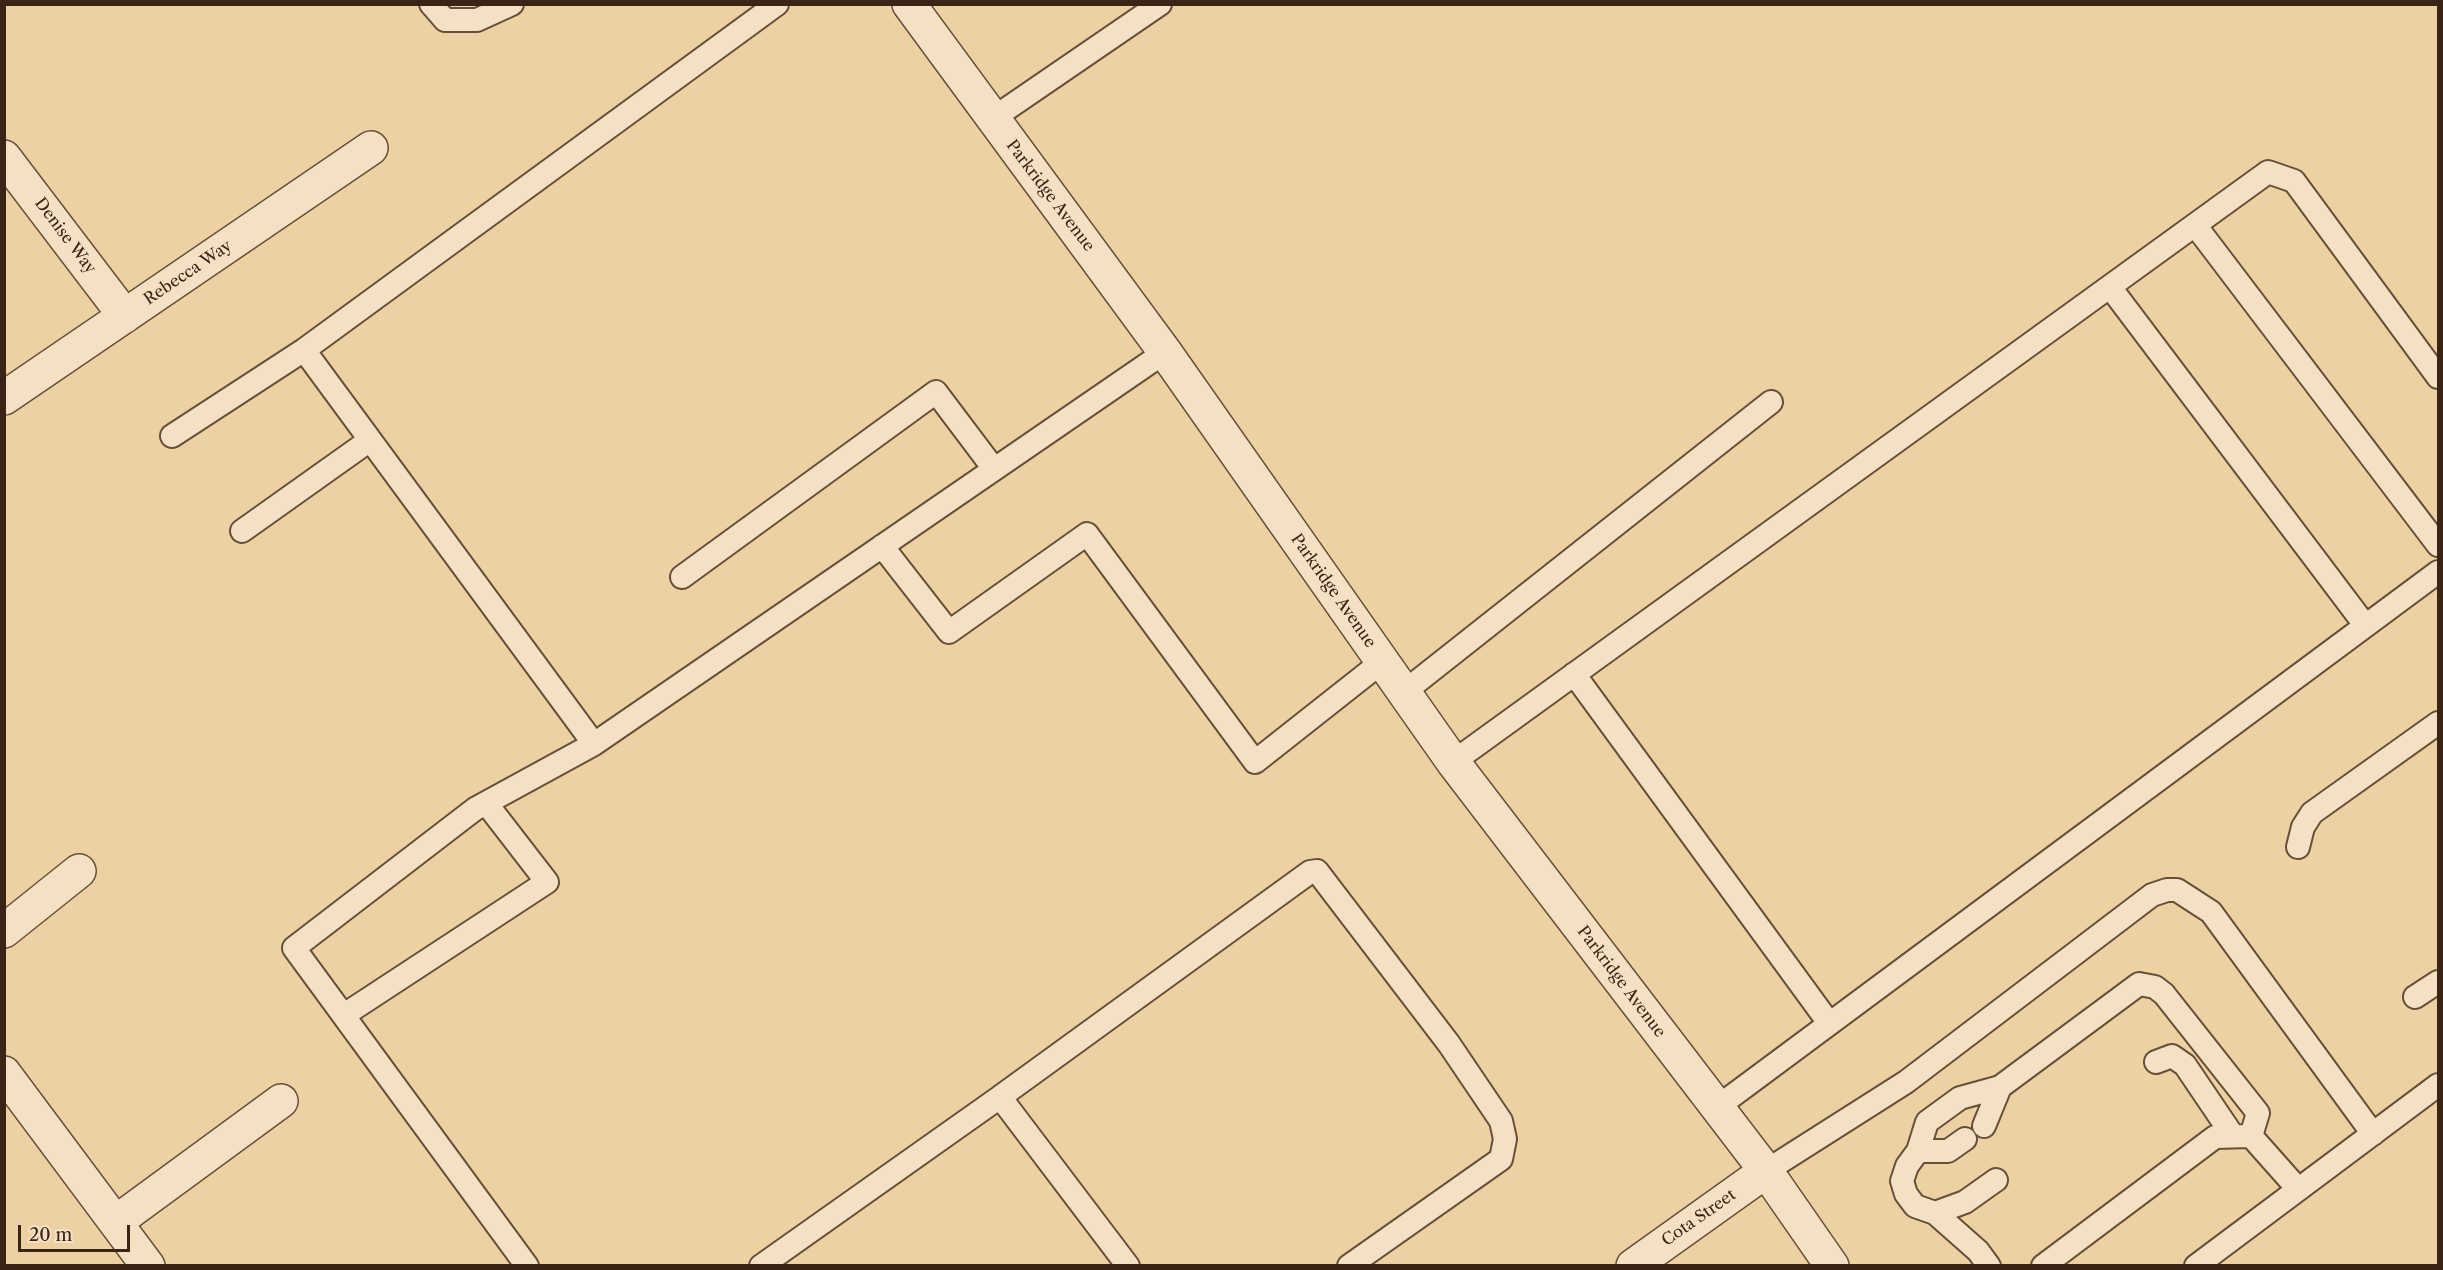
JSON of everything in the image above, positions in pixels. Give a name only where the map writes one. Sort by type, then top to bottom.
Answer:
[{"type":"street","name":"Parkridge Avenue","points":[[909,4],[1165,352],[1453,762],[1766,1171],[1832,1266]]},
{"type":"street","name":"Rebecca Way","points":[[8,389],[125,316],[371,148]]},
{"type":"street","name":"Denise Way","points":[[4,157],[125,316]]},
{"type":"street","points":[[4,931],[79,872]]},
{"type":"street","points":[[4,1073],[148,1266]]},
{"type":"street","points":[[116,1222],[281,1101]]},
{"type":"street","name":"Cota Street","points":[[1633,1266],[1766,1171]]},
{"type":"lane","points":[[431,4],[446,20],[477,20],[512,4]]},
{"type":"lane","points":[[172,436],[304,350],[777,4]]},
{"type":"lane","points":[[992,118],[1153,6]]},
{"type":"lane","points":[[1453,762],[2268,172],[2294,181],[2439,377]]},
{"type":"lane","points":[[2195,225],[2439,545]]},
{"type":"lane","points":[[2110,287],[2365,625]]},
{"type":"lane","points":[[304,350],[594,744]]},
{"type":"lane","points":[[527,1266],[294,948],[475,809],[594,744],[1165,352]]},
{"type":"lane","points":[[682,577],[936,392],[994,470]]},
{"type":"lane","points":[[1404,692],[1771,402]]},
{"type":"lane","points":[[242,531],[370,440]]},
{"type":"lane","points":[[882,546],[949,632],[1087,534],[1255,762],[1383,662]]},
{"type":"lane","points":[[1716,1108],[2439,572]]},
{"type":"lane","points":[[1574,674],[1828,1023]]},
{"type":"lane","points":[[2298,847],[2303,827],[2312,813],[2439,723]]},
{"type":"lane","points":[[344,1016],[547,882],[486,803]]},
{"type":"lane","points":[[761,1266],[1000,1097],[1310,872],[1317,871],[1449,1044],[1501,1121],[1505,1139],[1501,1159],[1349,1266]]},
{"type":"lane","points":[[1766,1171],[1906,1082],[2152,895],[2167,890],[2177,890],[2211,912],[2373,1134]]},
{"type":"lane","points":[[2415,997],[2439,982]]},
{"type":"lane","points":[[1989,1266],[1978,1251],[1935,1213],[1915,1206],[1906,1194],[1902,1181],[1907,1166],[1918,1151],[1927,1122],[1960,1098],[2000,1086],[2139,984],[2155,987],[2164,994],[2258,1113],[2242,1136]]},
{"type":"lane","points":[[2157,1062],[2172,1056],[2185,1065],[2242,1136],[2298,1189]]},
{"type":"lane","points":[[1984,1126],[2000,1086]]},
{"type":"lane","points":[[2196,1266],[2373,1134],[2436,1093]]},
{"type":"lane","points":[[1000,1097],[1128,1266]]},
{"type":"lane","points":[[2043,1266],[2215,1137],[2242,1136]]},
{"type":"lane","points":[[1918,1151],[1948,1151],[1965,1139]]},
{"type":"lane","points":[[1935,1213],[1965,1202],[1996,1180]]}]
